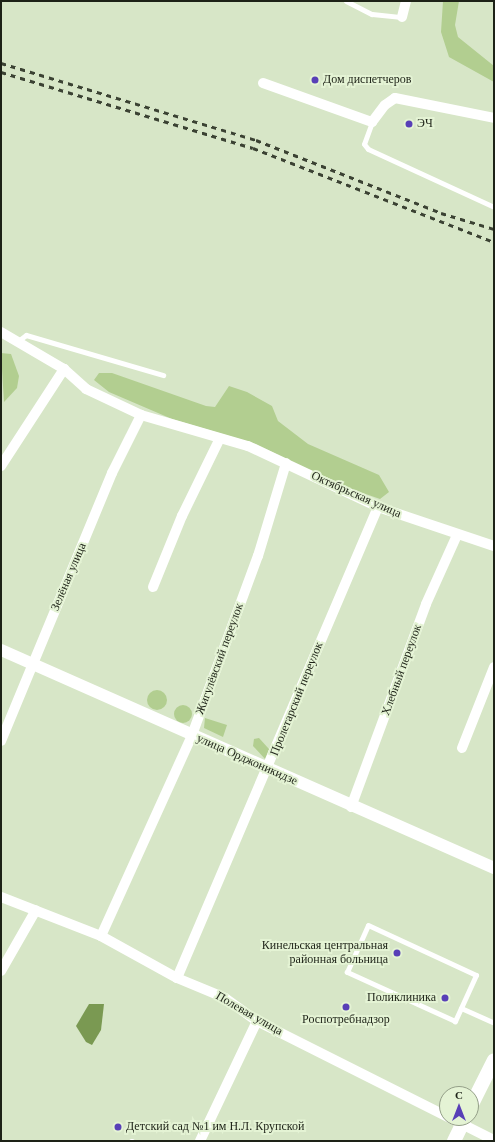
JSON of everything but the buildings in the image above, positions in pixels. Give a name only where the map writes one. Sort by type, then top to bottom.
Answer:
[{"type":"main road","points":[[479,1090],[494,1060]]},
{"type":"main road","points":[[454,1141],[461,1126]]},
{"type":"street","points":[[402,17],[406,1]]},
{"type":"street","points":[[263,83],[372,122],[385,105],[395,98],[494,118]]},
{"type":"street","name":"Октябрьская улица","points":[[1,332],[64,369],[86,389],[141,415],[219,440],[248,446],[378,507],[457,535],[494,546]]},
{"type":"street","points":[[1,466],[64,369]]},
{"type":"street","name":"Зелёная улица","points":[[1,741],[31,664],[112,473],[141,415]]},
{"type":"street","points":[[153,587],[182,516],[219,440]]},
{"type":"street","name":"Жигулёвский переулок","points":[[101,936],[192,736],[258,556],[286,464]]},
{"type":"street","name":"Пролетарский переулок","points":[[177,978],[268,770],[378,507]]},
{"type":"street","name":"Хлебный переулок","points":[[351,807],[426,604],[457,535]]},
{"type":"street","name":"улица Орджоникидзе","points":[[1,650],[351,807],[494,868]]},
{"type":"street","points":[[462,748],[494,667]]},
{"type":"street","name":"Полевая улица","points":[[1,897],[101,936],[177,978],[225,998],[257,1021],[439,1110]]},
{"type":"street","points":[[1,971],[36,910]]},
{"type":"street","points":[[200,1141],[257,1021]]},
{"type":"street","name":"Полевая улица","points":[[470,1126],[494,1140]]},
{"type":"lane","points":[[346,1],[372,14],[402,17]]},
{"type":"lane","points":[[372,122],[364,144],[368,150],[494,207]]},
{"type":"lane","points":[[18,341],[26,335],[164,375]]},
{"type":"lane","points":[[368,925],[476,975],[461,1008],[455,1021],[347,972],[368,925]]},
{"type":"lane","points":[[461,1008],[494,1023]]},
{"type":"shaded area","points":[[443,1],[459,1],[455,25],[458,37],[494,66],[494,82],[449,57],[441,32]]},
{"type":"shaded area","points":[[1,353],[11,354],[19,376],[17,388],[4,402]]},
{"type":"shaded area","points":[[99,373],[112,373],[206,406],[215,407],[229,386],[247,392],[272,406],[278,421],[308,444],[379,475],[389,492],[380,499],[334,483],[256,444],[172,419],[109,392],[94,380]]},
{"type":"shaded area","points":[[153,690],[161,690],[167,696],[167,704],[161,710],[153,710],[147,704],[147,696]]},
{"type":"shaded area","points":[[179,705],[187,705],[192,710],[190,721],[187,723],[179,723],[174,718],[174,710]]},
{"type":"shaded area","points":[[205,718],[227,725],[223,737],[204,728]]},
{"type":"shaded area","points":[[259,738],[269,749],[266,760],[253,746],[254,739]]},
{"type":"shaded area","points":[[89,1004],[104,1004],[101,1030],[92,1045],[86,1042],[76,1026]]},
{"type":"railway","points":[[1,63],[256,140],[441,213],[494,229]]},
{"type":"railway","points":[[1,72],[253,148],[494,242]]},
{"type":"place","name":"Дом диспетчеров","points":[[315,80]]},
{"type":"place","name":"ЭЧ","points":[[409,124]]},
{"type":"place","name":"Кинельская центральная районная больница","points":[[397,953]]},
{"type":"place","name":"Поликлиника","points":[[445,998]]},
{"type":"place","name":"Роспотребнадзор","points":[[346,1007]]},
{"type":"place","name":"Детский сад №1 им Н.Л. Крупской","points":[[118,1127]]}]
